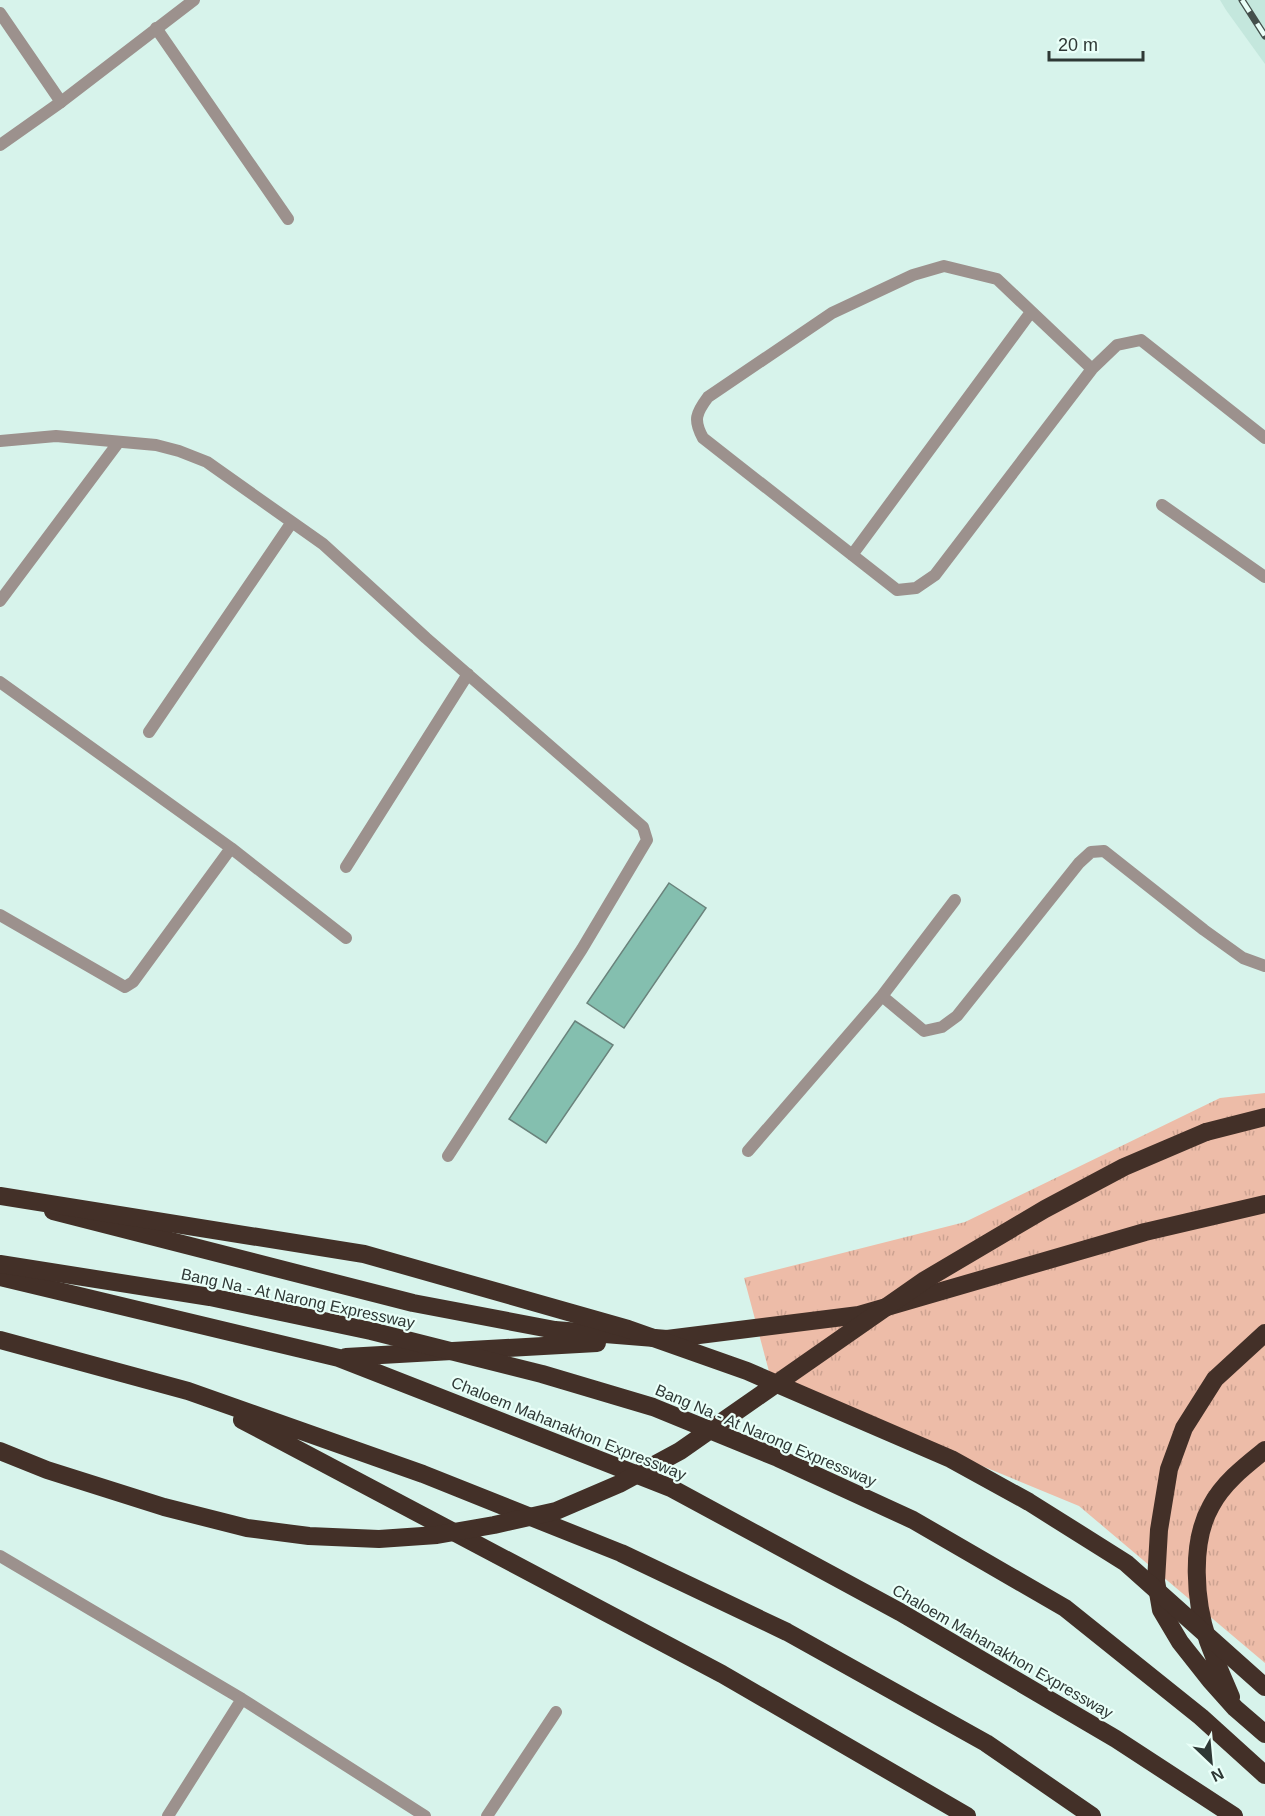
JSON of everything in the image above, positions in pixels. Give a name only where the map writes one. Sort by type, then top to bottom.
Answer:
[{"type":"highway","points":[[0,1451],[47,1470],[164,1507],[247,1528],[309,1536],[379,1539],[436,1535],[556,1511],[619,1484],[680,1451],[925,1280],[1045,1209],[1124,1167],[1206,1132],[1265,1117]]},
{"type":"highway","points":[[0,1196],[125,1231],[413,1303],[555,1330],[667,1339]]},
{"type":"highway","points":[[0,1196],[364,1254],[627,1329],[747,1371],[951,1459],[1029,1502],[1126,1563],[1265,1687]]},
{"type":"highway","points":[[339,1358],[667,1339],[859,1315],[1144,1232],[1265,1204]]},
{"type":"highway","name":"Bang Na - At Narong Expressway","points":[[0,1264],[210,1297],[371,1331],[542,1374],[652,1407],[757,1449],[914,1520],[1065,1608],[1202,1717],[1265,1775]]},
{"type":"highway","name":"Chaloem Mahanakhon Expressway","points":[[0,1277],[339,1358],[671,1488],[910,1618],[1116,1739],[1234,1816]]},
{"type":"highway","points":[[1265,1333],[1215,1379],[1184,1428],[1169,1468],[1159,1530],[1156,1581],[1161,1610],[1180,1642],[1235,1708],[1265,1734]]},
{"type":"highway","points":[[0,1340],[188,1391],[423,1474],[621,1552],[787,1632],[946,1720],[986,1743],[1092,1816]]},
{"type":"highway","points":[[188,1391],[722,1674],[967,1816]]},
{"type":"highway","points":[[1235,1708],[1208,1639],[1199,1597],[1196,1564],[1199,1537],[1210,1506],[1236,1473],[1265,1450]]},
{"type":"street","points":[[0,145],[61,102],[194,0]]},
{"type":"street","points":[[0,13],[61,102]]},
{"type":"street","points":[[156,28],[288,219]]},
{"type":"street","points":[[1092,369],[997,279],[944,266],[913,275],[832,313],[708,397],[698,411],[696,426],[703,438],[897,590],[916,588],[935,575],[1092,369],[1117,345],[1141,339],[1265,438]]},
{"type":"street","points":[[852,555],[1031,312]]},
{"type":"street","points":[[0,441],[56,436],[156,445],[207,462],[323,544],[468,674],[622,807],[646,831],[647,840],[582,949],[447,1156]]},
{"type":"street","points":[[0,601],[118,443]]},
{"type":"street","points":[[1162,506],[1265,577]]},
{"type":"street","points":[[149,732],[292,522]]},
{"type":"street","points":[[346,867],[468,674]]},
{"type":"street","points":[[0,682],[231,848],[346,938]]},
{"type":"street","points":[[0,915],[125,987],[133,982],[231,848]]},
{"type":"street","points":[[882,996],[924,1031],[942,1027],[957,1016],[1091,852],[1104,851],[1243,958],[1265,966]]},
{"type":"street","points":[[748,1151],[882,996],[955,900]]},
{"type":"street","points":[[0,1556],[242,1699],[425,1816]]},
{"type":"street","points":[[168,1816],[242,1699]]},
{"type":"street","points":[[487,1816],[555,1712]]},
{"type":"shaded area","points":[[1220,0],[1265,0],[1265,64],[1226,10]]},
{"type":"green space","points":[[1265,1093],[1265,1663],[1079,1506],[771,1379],[744,1278],[965,1222],[1220,1098]]},
{"type":"building","points":[[669,883],[706,908],[624,1028],[587,1003]]},
{"type":"building","points":[[575,1021],[613,1045],[546,1143],[509,1119]]},
{"type":"railway","points":[[1242,0],[1265,36]]}]
